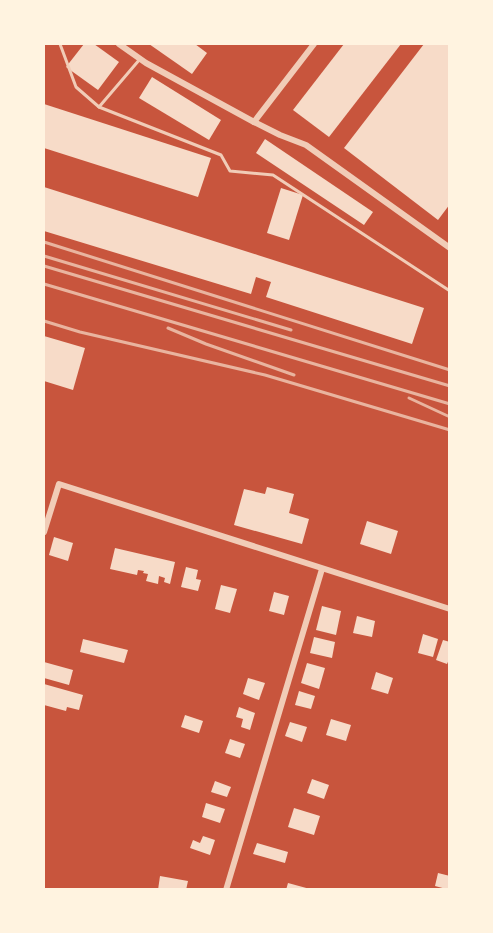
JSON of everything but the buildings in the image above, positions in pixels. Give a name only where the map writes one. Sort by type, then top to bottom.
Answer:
[{"type":"street","points":[[119,44],[140,59],[254,122],[306,145],[450,248]]},
{"type":"street","points":[[254,122],[314,44]]},
{"type":"street","points":[[44,532],[59,484],[450,609]]},
{"type":"street","points":[[226,890],[322,569]]},
{"type":"lane","points":[[60,44],[76,87],[99,107],[221,155],[230,171],[273,175],[450,291]]},
{"type":"lane","points":[[99,107],[140,59]]},
{"type":"railway","points":[[44,242],[450,370]]},
{"type":"railway","points":[[44,256],[291,330]]},
{"type":"railway","points":[[44,266],[450,386]]},
{"type":"railway","points":[[44,284],[450,404]]},
{"type":"railway","points":[[44,321],[80,332],[265,375],[450,430]]},
{"type":"railway","points":[[168,328],[294,375]]},
{"type":"railway","points":[[409,398],[450,417]]}]
